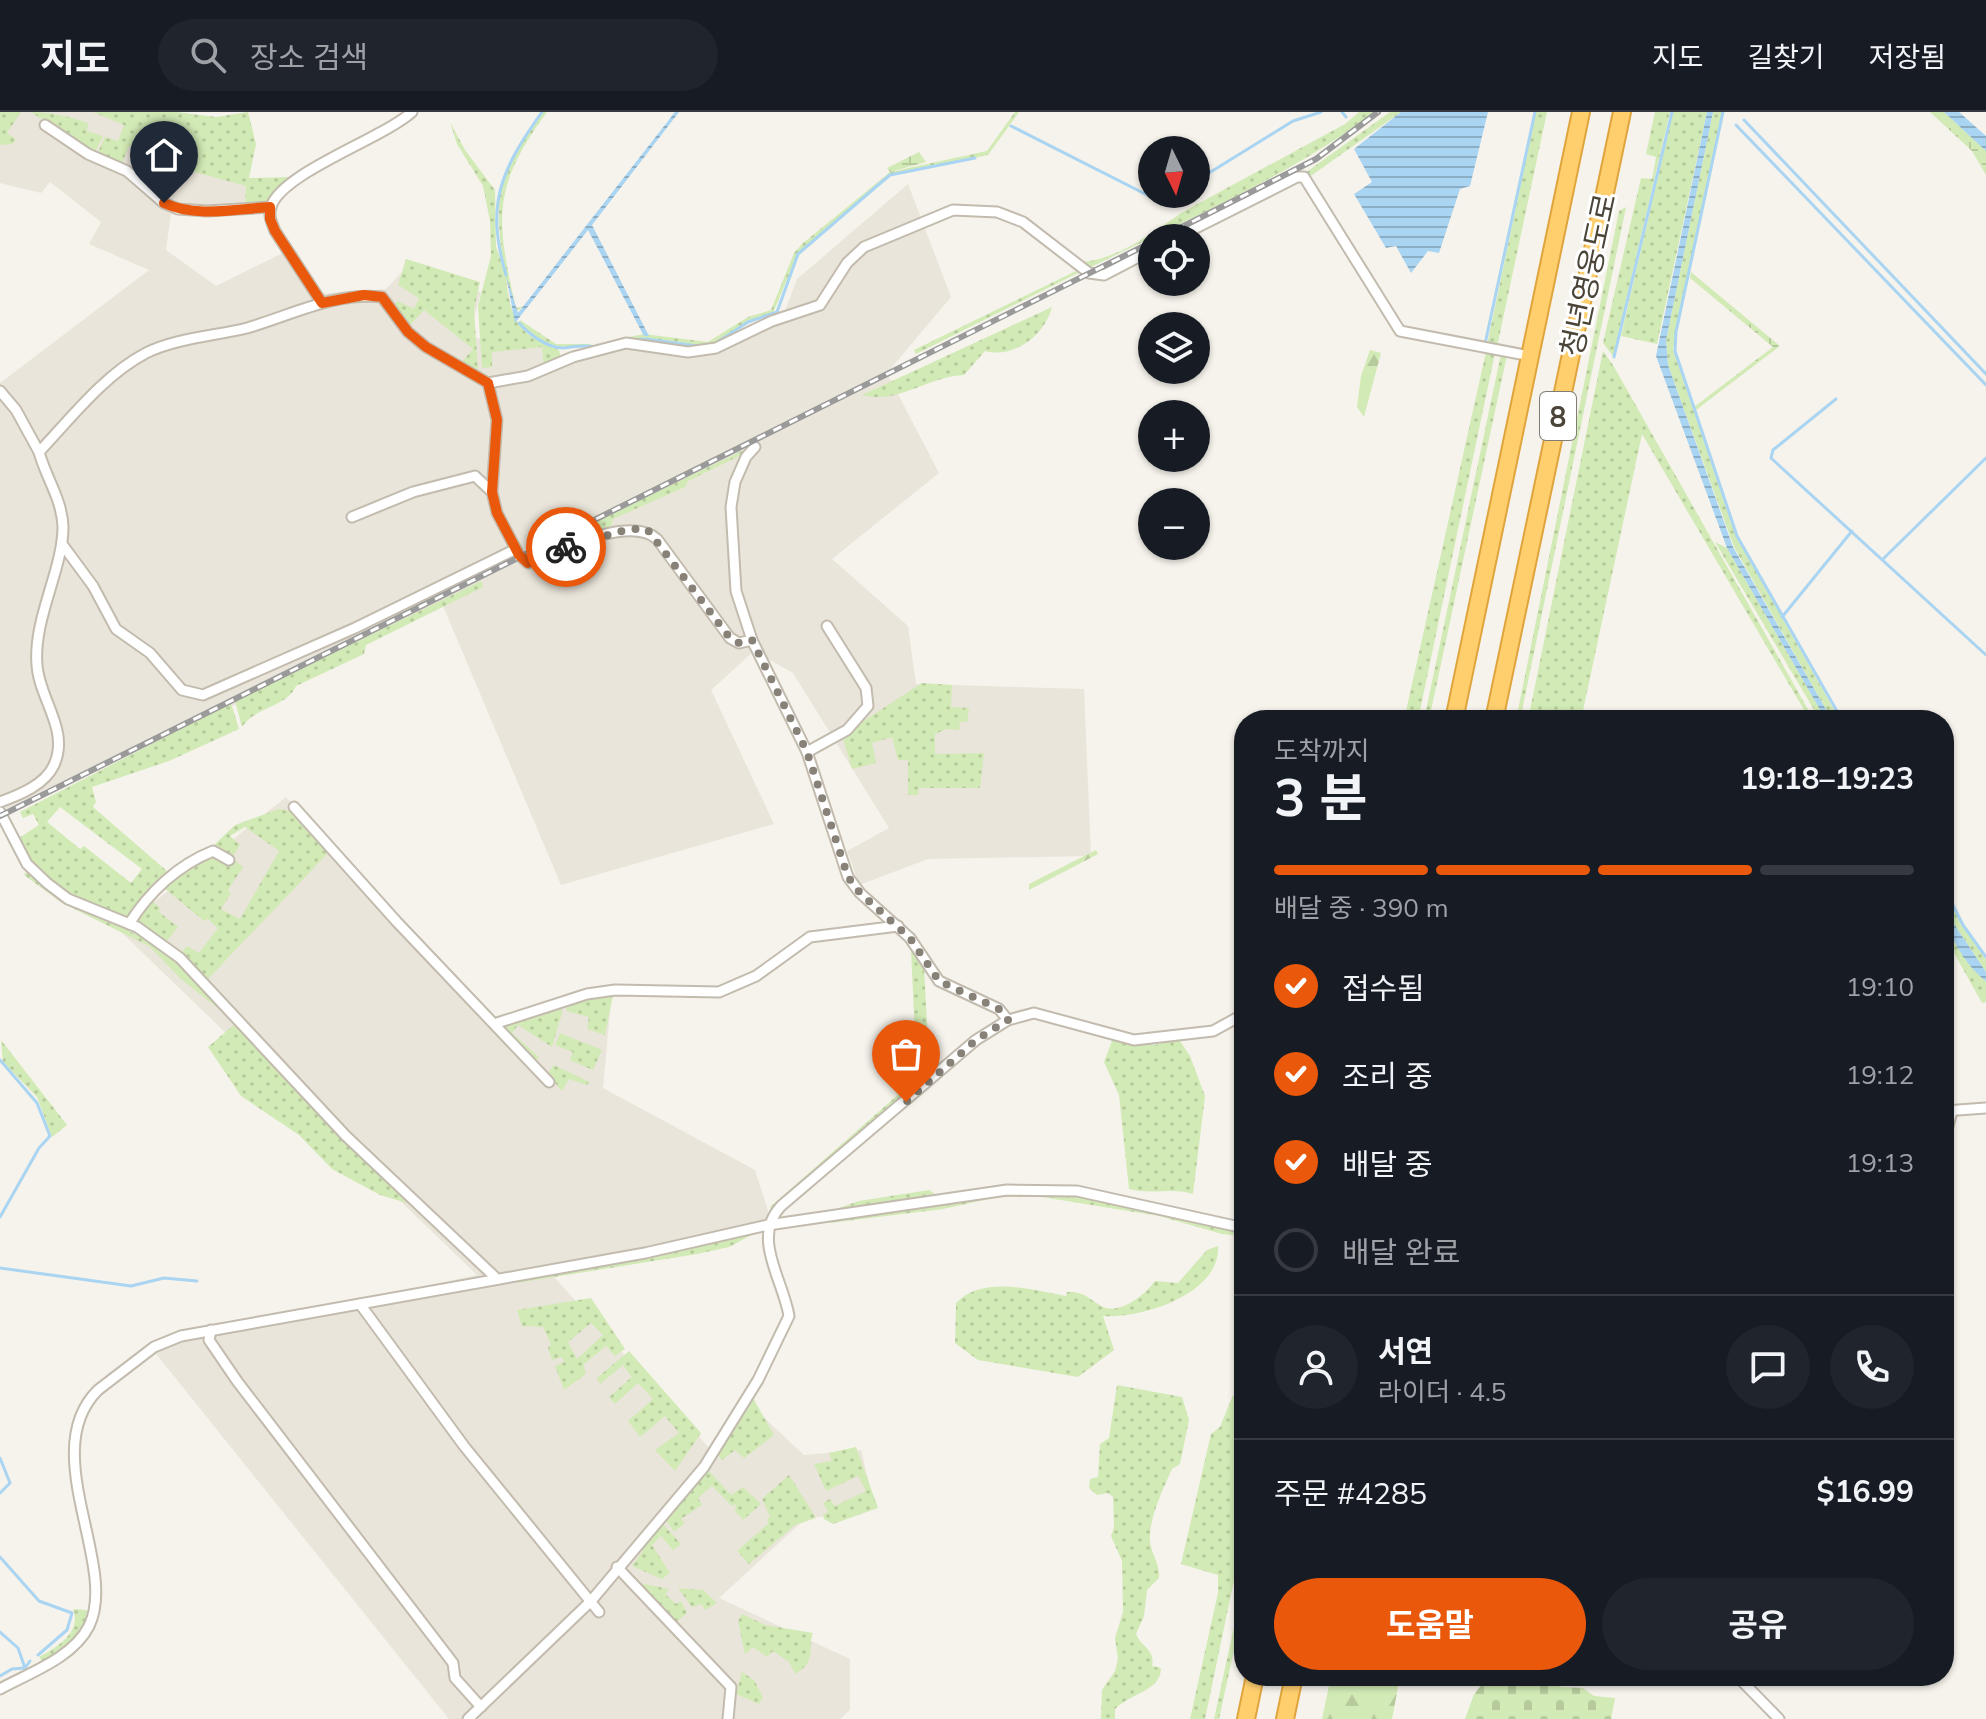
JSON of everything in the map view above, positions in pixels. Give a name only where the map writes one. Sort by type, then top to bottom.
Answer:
[{"type":"highway","name":"청년영웅도로","points":[[1456,710],[1581,112]]},
{"type":"highway","name":"청년영웅도로","points":[[1496,710],[1622,112]]},
{"type":"highway","points":[[1246,1719],[1253,1686]]},
{"type":"highway","points":[[1285,1719],[1292,1686]]},
{"type":"street","points":[[322,303],[275,231],[270,219],[270,207],[291,181],[394,126],[412,112]]},
{"type":"street","points":[[45,125],[88,154],[127,171],[164,203],[178,209],[207,211],[270,207]]},
{"type":"street","points":[[1204,224],[1297,177],[1304,177],[1400,331],[1530,356]]},
{"type":"street","points":[[39,452],[103,385],[145,354],[248,327],[322,303],[364,295],[382,297],[408,332],[426,347],[488,383],[528,376],[573,357],[626,343],[688,352],[716,348],[772,321],[820,305],[847,263],[864,247],[953,210],[997,212],[1023,222],[1089,273],[1104,275],[1138,257]]},
{"type":"street","points":[[488,383],[497,420],[492,492],[497,513],[516,549],[528,563],[605,535],[647,529],[730,638],[739,643],[752,640]]},
{"type":"street","points":[[0,391],[21,418],[61,504],[62,544],[45,600],[36,663],[59,735],[58,753],[53,767],[39,782],[22,794],[0,802]]},
{"type":"street","points":[[755,447],[746,457],[735,482],[731,507],[736,591],[752,640],[807,752],[848,877],[860,893],[898,926],[939,981],[999,1009],[1008,1020]]},
{"type":"street","points":[[352,517],[413,492],[475,476],[492,492]]},
{"type":"street","points":[[62,544],[93,586],[116,629],[150,653],[170,679],[191,695],[203,695],[355,628],[516,549]]},
{"type":"street","points":[[807,752],[847,730],[868,706],[866,688],[827,626]]},
{"type":"street","points":[[294,807],[397,922],[497,1023],[549,1082]]},
{"type":"street","points":[[0,812],[27,864],[47,883],[68,899],[129,924],[180,958],[346,1136],[495,1277]]},
{"type":"street","points":[[129,924],[146,897],[202,855],[213,851],[229,860]]},
{"type":"street","points":[[497,1023],[587,994],[615,990],[719,992],[756,976],[810,937],[898,926]]},
{"type":"street","points":[[468,1719],[591,1601],[704,1467],[758,1380],[788,1324],[787,1304],[768,1247],[769,1218],[781,1206],[976,1040],[1008,1020],[1034,1013],[1134,1040],[1213,1031],[1234,1019]]},
{"type":"street","points":[[1954,1111],[1986,1108]]},
{"type":"street","points":[[0,1689],[71,1647],[88,1627],[94,1613],[94,1583],[75,1455],[78,1422],[89,1399],[166,1339],[495,1277],[645,1253],[768,1225],[1007,1190],[1077,1191],[1234,1226]]},
{"type":"street","points":[[360,1304],[464,1446],[599,1612]]},
{"type":"street","points":[[211,1330],[209,1340],[237,1381],[444,1650],[453,1663],[455,1678],[481,1707]]},
{"type":"street","points":[[617,1567],[731,1687],[728,1719]]},
{"type":"street","points":[[1747,1686],[1779,1719]]},
{"type":"shaded area","points":[[0,112],[120,112],[253,187],[252,212],[171,214],[166,250],[216,286],[291,249],[315,294],[386,289],[402,272],[481,292],[469,336],[504,345],[547,340],[553,362],[636,346],[669,356],[730,347],[782,319],[797,279],[908,184],[951,297],[887,373],[939,473],[832,559],[908,626],[916,684],[1084,689],[1091,856],[928,859],[859,885],[847,851],[889,828],[793,673],[754,651],[711,690],[774,824],[561,885],[443,606],[0,816],[0,383],[149,270],[89,244],[101,222],[50,182],[41,193],[0,183]]},
{"type":"shaded area","points":[[286,797],[506,1028],[612,990],[603,1088],[755,1170],[772,1223],[554,1277],[710,1449],[758,1412],[804,1455],[861,1450],[875,1509],[805,1519],[719,1598],[850,1659],[850,1710],[840,1719],[449,1719],[149,1345],[477,1275],[119,930]]},
{"type":"green space","points":[[0,112],[21,112],[7,133],[16,139],[12,144],[0,145]]},
{"type":"green space","points":[[31,112],[88,123],[87,131],[103,136],[94,154]]},
{"type":"green space","points":[[93,112],[177,112],[216,117],[248,112],[256,144],[249,178],[290,177],[268,204],[245,206],[246,186],[158,162],[159,156],[129,146],[121,166],[97,154],[105,137],[118,141],[124,125]]},
{"type":"green space","points":[[543,112],[547,112],[516,162],[507,184],[502,227],[516,308],[524,306],[516,312],[506,279],[514,316],[526,332],[559,350],[561,359],[544,366],[542,347],[492,352],[492,367],[482,368],[478,306],[491,256],[490,221],[483,186],[457,144],[450,122],[465,150],[495,190],[496,246],[504,270],[499,220],[502,186],[507,170]]},
{"type":"green space","points":[[1015,112],[1019,112],[988,155],[887,176],[798,253],[773,313],[745,323],[719,341],[707,345],[690,346],[640,338],[607,342],[644,334],[708,342],[748,317],[771,310],[794,253],[890,172],[987,151]]},
{"type":"green space","points":[[1359,112],[1375,112],[1308,157],[1237,196],[1179,224],[1165,224],[1190,208],[1210,208],[1210,197],[1345,124]]},
{"type":"green space","points":[[1390,112],[1401,112],[1308,178],[1305,173]]},
{"type":"green space","points":[[1536,112],[1547,112],[1497,347],[1487,345]]},
{"type":"green space","points":[[1655,112],[1670,112],[1613,356],[1603,343],[1641,178],[1652,179],[1656,157],[1646,154]]},
{"type":"green space","points":[[1673,112],[1707,112],[1657,344],[1621,336]]},
{"type":"green space","points":[[1713,112],[1722,112],[1673,349],[1736,536],[1834,710],[1826,710],[1734,547],[1668,365],[1666,340]]},
{"type":"green space","points":[[1930,112],[1944,112],[1986,151],[1986,175],[1972,151]]},
{"type":"green space","points":[[919,152],[926,162],[890,172],[887,168]]},
{"type":"green space","points":[[1626,207],[1522,710],[1518,710],[1619,211]]},
{"type":"green space","points":[[1138,241],[1138,244],[1091,267],[1082,262],[1108,256]]},
{"type":"green space","points":[[406,259],[480,282],[474,310],[478,370],[461,363],[473,349],[424,310],[410,325],[395,304],[398,301],[414,309],[419,298],[398,285]]},
{"type":"green space","points":[[1078,270],[1080,272],[916,354],[914,350]]},
{"type":"green space","points":[[1691,272],[1780,346],[1696,410],[1694,407],[1773,347],[1690,278]]},
{"type":"green space","points":[[1052,307],[1043,327],[1027,342],[1007,351],[985,351],[964,375],[888,396],[862,395]]},
{"type":"green space","points":[[520,320],[556,344],[594,344],[563,347],[535,336],[519,323]]},
{"type":"green space","points":[[1370,350],[1381,353],[1364,417],[1357,407],[1361,376]]},
{"type":"green space","points":[[1603,351],[1808,710],[1804,710],[1642,434],[1583,710],[1530,710]]},
{"type":"green space","points":[[1486,352],[1495,353],[1420,710],[1406,710]]},
{"type":"green space","points":[[1501,354],[1507,355],[1431,710],[1426,710]]},
{"type":"green space","points":[[750,447],[745,453],[688,481],[685,487],[613,519],[610,530],[529,558],[526,555]]},
{"type":"green space","points":[[1715,542],[1727,548],[1820,710],[1814,710]]},
{"type":"green space","points":[[481,581],[483,587],[366,645],[364,654],[296,686],[286,698],[255,715],[242,727],[235,701]]},
{"type":"green space","points":[[922,683],[952,685],[951,707],[969,708],[967,722],[960,722],[959,730],[946,729],[935,734],[935,754],[984,753],[980,788],[919,788],[918,795],[908,795],[908,760],[898,760],[892,737],[872,743],[876,763],[852,769],[842,735]]},
{"type":"green space","points":[[231,703],[239,729],[169,761],[92,787],[96,802],[93,807],[168,872],[144,895],[127,919],[78,898],[40,871],[19,838],[39,825],[33,814],[23,818],[20,812]],"holes":[[[60,807],[142,869],[131,883],[84,846],[80,849],[47,822]]]},
{"type":"green space","points":[[279,809],[290,811],[329,852],[205,982],[180,954],[187,946],[199,953],[218,928],[208,919],[204,921],[163,887],[205,857],[231,857],[213,846],[235,825]],"holes":[[[245,827],[279,851],[240,919],[221,909],[231,893],[228,890],[243,867],[232,858],[240,845],[230,836]]]},
{"type":"green space","points":[[1096,850],[1098,854],[1029,890],[1029,884]]},
{"type":"green space","points":[[26,872],[61,896],[173,956],[417,1206],[380,1195],[332,1169],[299,1135],[241,1096],[208,1047],[236,1023],[180,978],[149,946],[62,903],[24,875]]},
{"type":"green space","points":[[150,899],[160,908],[159,912],[178,927],[165,943],[133,922]]},
{"type":"green space","points":[[1954,907],[1986,960],[1986,972],[1954,924]]},
{"type":"green space","points":[[1954,938],[1973,969],[1986,981],[1986,1002],[1982,1003],[1954,953]]},
{"type":"green space","points":[[911,950],[924,967],[930,1078],[772,1211],[770,1207],[917,1078]]},
{"type":"green space","points":[[590,995],[613,995],[605,1035],[587,1029],[589,1017],[566,1011],[567,1004]]},
{"type":"green space","points":[[561,1005],[562,1013],[552,1047],[518,1025],[512,1033],[539,1057],[534,1063],[499,1024]]},
{"type":"green space","points":[[560,1033],[602,1050],[593,1070],[570,1060],[573,1052],[555,1045]]},
{"type":"green space","points":[[1113,1038],[1155,1045],[1178,1038],[1190,1056],[1205,1096],[1193,1194],[1129,1189],[1119,1095],[1104,1062]]},
{"type":"green space","points":[[1,1040],[67,1125],[52,1137],[37,1097],[3,1062]]},
{"type":"green space","points":[[554,1065],[589,1082],[587,1085],[569,1079],[562,1091],[547,1074]]},
{"type":"green space","points":[[929,1190],[938,1196],[819,1215],[859,1201]]},
{"type":"green space","points":[[1006,1192],[1076,1194],[1234,1229],[1234,1235],[1159,1216],[1042,1197],[998,1197],[943,1209],[830,1223],[830,1218]]},
{"type":"green space","points":[[761,1230],[729,1247],[697,1254],[517,1283],[515,1277]]},
{"type":"green space","points":[[1218,1246],[1215,1263],[1207,1278],[1193,1290],[1157,1308],[1103,1316],[1114,1350],[1078,1377],[978,1360],[955,1343],[956,1303],[980,1289],[1023,1288],[1066,1296],[1067,1292],[1078,1293],[1101,1306],[1116,1308],[1138,1298],[1155,1281],[1178,1283],[1207,1250]]},
{"type":"green space","points":[[591,1298],[625,1349],[615,1356],[606,1346],[583,1365],[586,1374],[564,1390],[555,1366],[564,1362],[562,1357],[552,1360],[548,1348],[551,1344],[543,1327],[522,1326],[517,1310]],"holes":[[[591,1323],[603,1335],[577,1359],[568,1342]]]},
{"type":"green space","points":[[629,1351],[701,1433],[675,1471],[655,1450],[679,1433],[665,1416],[640,1437],[628,1421],[653,1399],[638,1383],[615,1404],[609,1397],[632,1377],[623,1365],[600,1384],[597,1378]]},
{"type":"green space","points":[[1117,1385],[1182,1397],[1189,1420],[1180,1464],[1172,1469],[1154,1515],[1150,1542],[1159,1578],[1147,1590],[1144,1616],[1136,1634],[1152,1656],[1152,1666],[1161,1668],[1160,1676],[1151,1687],[1115,1709],[1115,1719],[1101,1719],[1102,1690],[1115,1671],[1118,1659],[1115,1638],[1123,1612],[1122,1561],[1111,1536],[1114,1527],[1113,1497],[1108,1493],[1097,1495],[1089,1488],[1090,1479],[1098,1477],[1100,1444],[1109,1438]]},
{"type":"green space","points":[[1234,1395],[1234,1580],[1205,1719],[1190,1719],[1218,1593],[1218,1575],[1181,1564],[1211,1434],[1220,1427]]},
{"type":"green space","points":[[753,1398],[774,1435],[744,1458],[735,1450],[722,1460],[716,1453]]},
{"type":"green space","points":[[856,1447],[878,1508],[833,1524],[824,1519],[823,1515],[828,1512],[823,1503],[830,1499],[835,1506],[866,1491],[858,1476],[826,1491],[814,1464],[832,1461],[829,1453]]},
{"type":"green space","points":[[707,1469],[731,1495],[743,1487],[761,1504],[743,1520],[735,1511],[736,1504],[732,1506],[712,1486],[698,1498],[702,1505],[681,1519],[685,1523],[674,1532],[664,1517]]},
{"type":"green space","points":[[789,1475],[816,1518],[795,1525],[749,1564],[737,1551],[769,1523],[767,1519],[770,1516],[762,1499]]},
{"type":"green space","points":[[660,1521],[681,1544],[673,1550],[661,1536],[652,1545],[670,1573],[662,1579],[632,1566],[643,1551],[639,1546]]},
{"type":"green space","points":[[639,1583],[669,1589],[665,1594],[676,1604],[681,1601],[687,1613],[674,1624]]},
{"type":"green space","points":[[678,1588],[703,1590],[717,1603],[706,1610],[701,1604],[692,1607]]},
{"type":"green space","points":[[73,1609],[86,1610],[89,1614],[78,1635],[43,1662],[39,1657],[60,1644],[71,1632],[75,1618]]},
{"type":"green space","points":[[742,1614],[765,1625],[813,1633],[807,1664],[795,1674],[789,1662],[773,1651],[767,1657],[753,1647],[745,1654],[738,1621]]},
{"type":"green space","points":[[1234,1627],[1234,1650],[1219,1719],[1214,1719]]},
{"type":"green space","points":[[742,1672],[754,1680],[763,1697],[759,1704],[736,1694]]},
{"type":"green space","points":[[1329,1686],[1398,1686],[1392,1719],[1322,1719]]},
{"type":"green space","points":[[1481,1686],[1559,1686],[1583,1688],[1594,1696],[1615,1698],[1611,1719],[1465,1719],[1474,1694]]},
{"type":"water","points":[[675,112],[679,112],[592,225],[649,336],[644,336],[588,230],[515,323],[506,275],[518,313]]},
{"type":"water","points":[[1401,112],[1488,112],[1470,186],[1460,189],[1439,253],[1428,251],[1411,273],[1396,246],[1386,248],[1354,194],[1372,182],[1354,149]]},
{"type":"water","points":[[1707,112],[1713,112],[1666,340],[1668,365],[1733,547],[1826,710],[1820,710],[1727,548],[1656,356]]},
{"type":"water","points":[[1944,112],[1959,112],[1986,136],[1986,151]]},
{"type":"water","points":[[1954,924],[1986,972],[1986,981],[1972,968],[1954,940]]},
{"type":"waterway","points":[[506,275],[497,227],[501,188],[516,152],[542,112]]},
{"type":"waterway","points":[[1210,172],[1293,121],[1321,112]]},
{"type":"waterway","points":[[1342,112],[1346,117]]},
{"type":"waterway","points":[[1485,344],[1535,112]]},
{"type":"waterway","points":[[1614,357],[1672,112]]},
{"type":"waterway","points":[[1723,112],[1676,332],[1675,351],[1737,536],[1836,710]]},
{"type":"waterway","points":[[1744,120],[1986,374]]},
{"type":"waterway","points":[[1736,125],[1986,385]]},
{"type":"waterway","points":[[1011,126],[1138,190]]},
{"type":"waterway","points":[[716,343],[748,322],[777,312],[798,254],[890,175],[975,158]]},
{"type":"waterway","points":[[519,323],[551,346],[594,347]]},
{"type":"waterway","points":[[629,340],[646,339],[697,346]]},
{"type":"waterway","points":[[1836,399],[1773,450],[1771,458],[1986,655]]},
{"type":"waterway","points":[[1883,559],[1986,458]]},
{"type":"waterway","points":[[1782,617],[1852,531]]},
{"type":"waterway","points":[[1954,907],[1986,957]]},
{"type":"waterway","points":[[0,1060],[37,1103],[50,1136],[39,1148],[0,1217]]},
{"type":"waterway","points":[[0,1268],[131,1286],[164,1278],[197,1281]]},
{"type":"waterway","points":[[0,1458],[10,1483],[0,1493]]},
{"type":"waterway","points":[[0,1557],[39,1601],[72,1613],[67,1630],[38,1655]]},
{"type":"waterway","points":[[0,1632],[18,1648],[25,1668]]},
{"type":"waterway","points":[[25,1668],[30,1661]]},
{"type":"waterway","points":[[0,1676],[12,1669],[25,1668]]},
{"type":"railway","points":[[1188,224],[1316,159],[1378,112]]},
{"type":"railway","points":[[0,816],[1138,249]]},
{"type":"way so far","points":[[566,547],[629,529],[647,529],[730,638],[739,643],[752,640],[807,752],[848,877],[860,893],[910,938],[939,981],[952,990],[999,1009],[1008,1020],[976,1040],[906,1102]]},
{"type":"route","points":[[164,203],[178,209],[207,211],[270,207],[270,219],[275,231],[322,303],[364,295],[382,297],[391,305],[408,332],[426,347],[451,365],[473,373],[488,383],[497,420],[492,492],[497,513],[519,555],[528,563],[566,547]]}]
